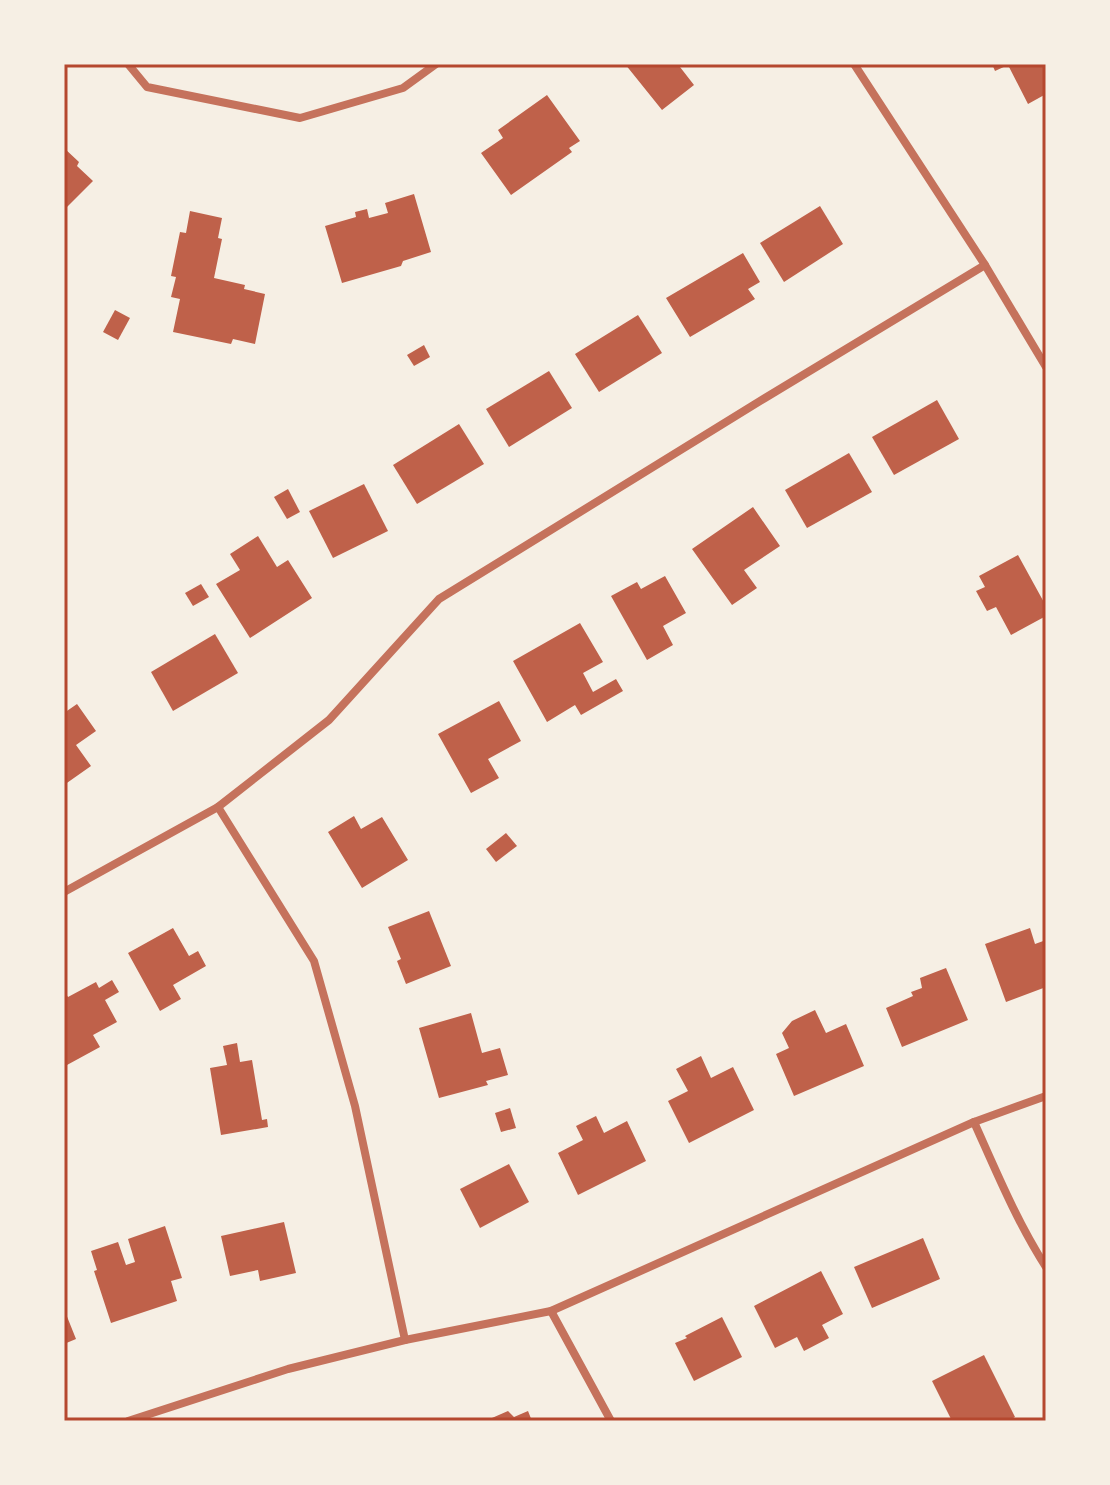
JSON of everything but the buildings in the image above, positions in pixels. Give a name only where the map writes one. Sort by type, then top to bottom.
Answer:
[{"type":"street","points":[[128,64],[147,87],[300,118],[403,88],[436,64]]},
{"type":"street","points":[[854,64],[985,265],[1046,367]]},
{"type":"street","points":[[64,892],[218,807],[329,720],[439,599],[985,265]]},
{"type":"street","points":[[218,807],[314,961],[355,1106],[405,1340]]},
{"type":"street","points":[[128,1421],[288,1369],[405,1340],[551,1311],[974,1122],[1046,1096]]},
{"type":"street","points":[[974,1122],[1003,1186],[1046,1267]]},
{"type":"street","points":[[551,1311],[611,1421]]}]
